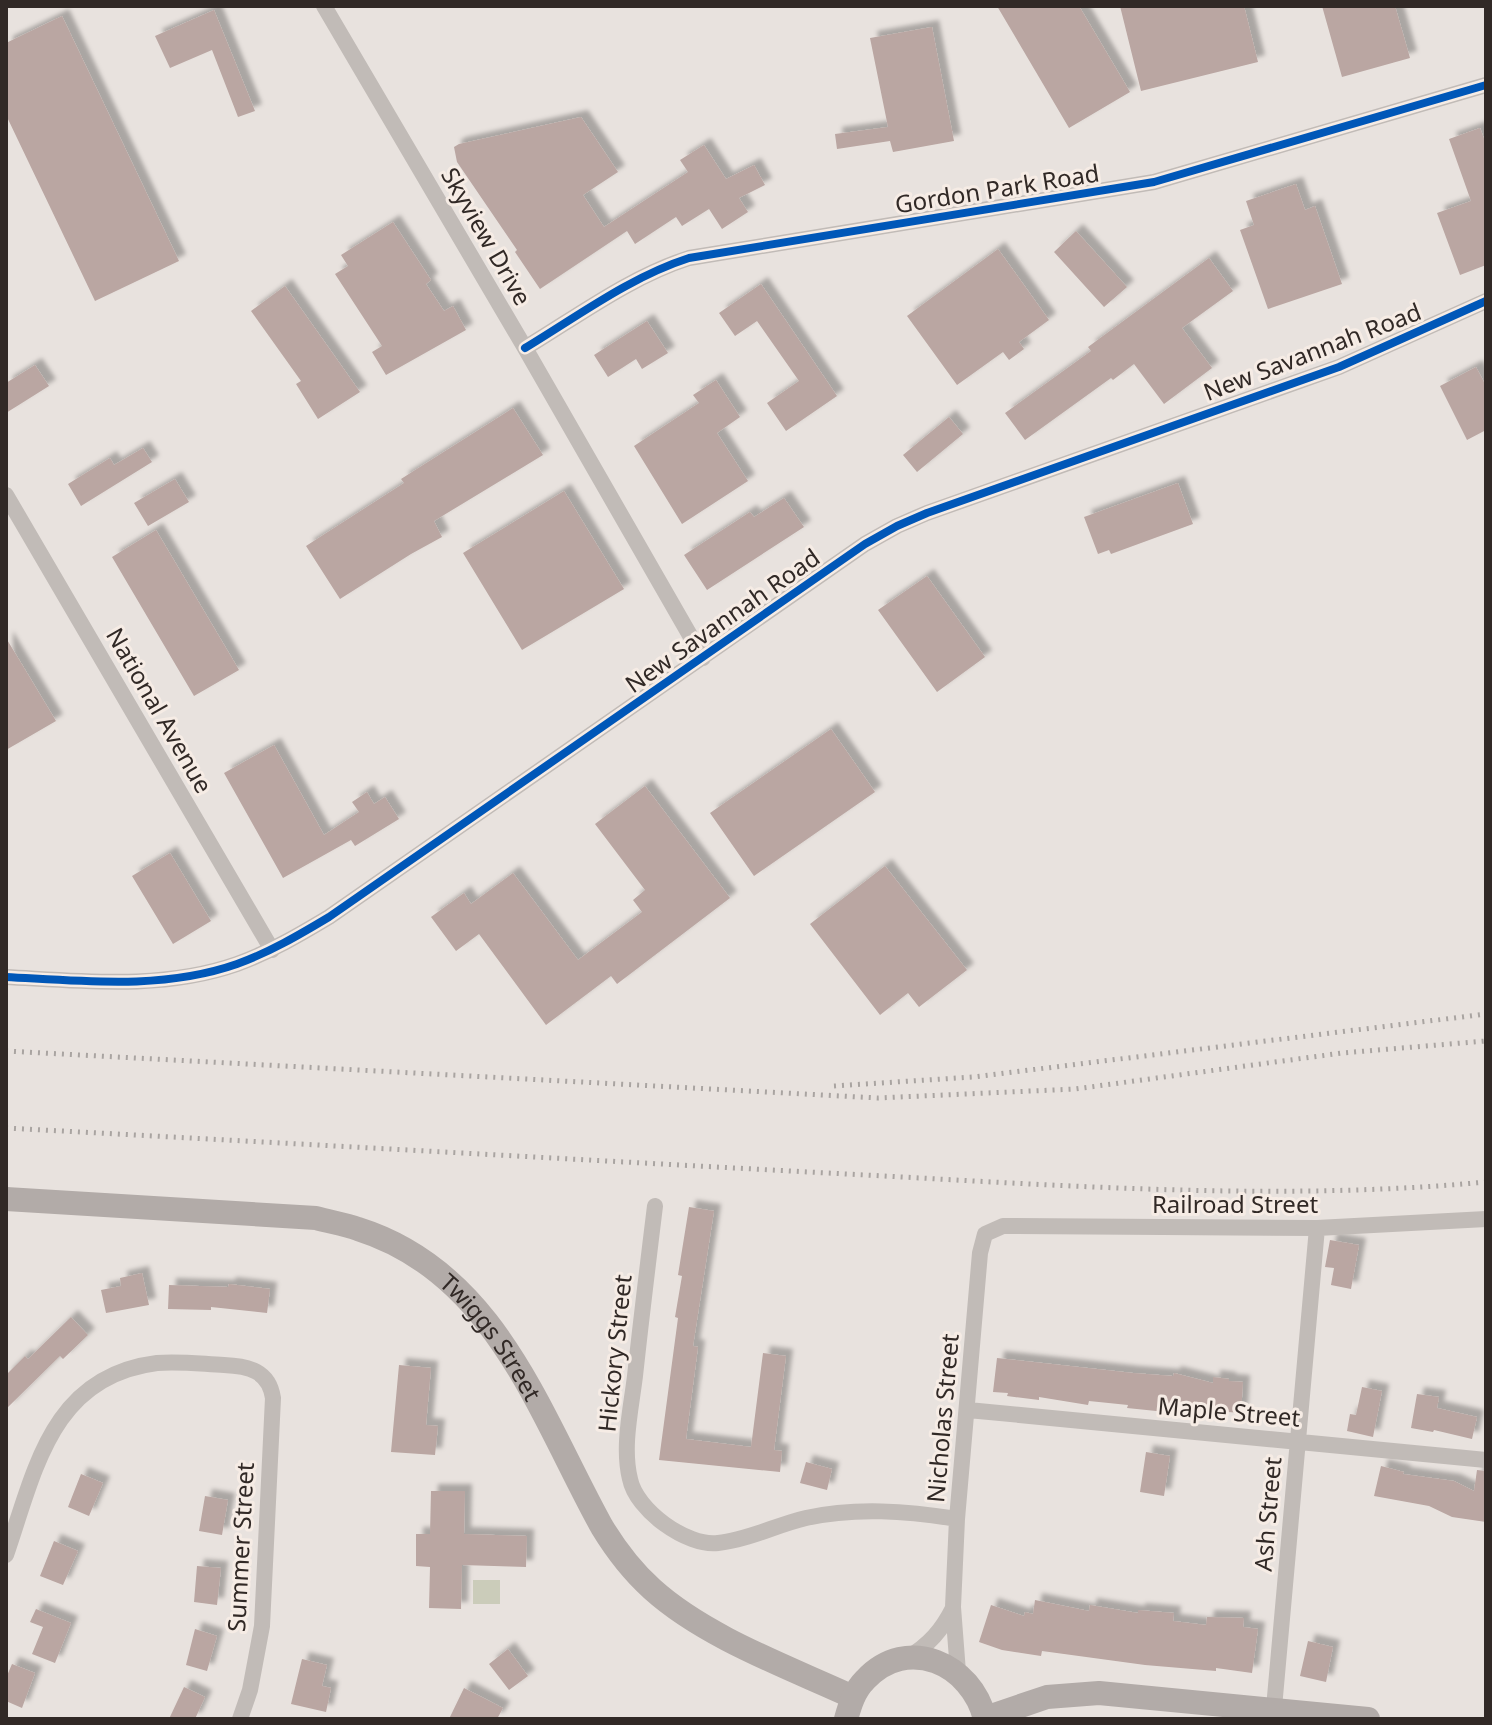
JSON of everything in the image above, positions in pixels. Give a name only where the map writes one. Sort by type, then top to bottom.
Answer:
[{"type":"main road","name":"Twiggs Street","points":[[6,1199],[316,1218],[359,1229],[412,1255],[467,1297],[495,1330],[517,1365],[602,1527],[617,1551],[651,1589],[713,1632],[849,1708]]},
{"type":"main road","points":[[849,1708],[866,1679],[884,1665],[906,1659],[924,1659],[942,1663],[958,1672],[975,1693],[985,1718],[1047,1697],[1099,1693],[1273,1714],[1368,1719]]},
{"type":"street","name":"Skyview Drive","points":[[324,6],[703,658]]},
{"type":"street","name":"Gordon Park Road","points":[[525,348],[619,291],[668,265],[689,258],[1154,182],[1486,85]]},
{"type":"street","name":"New Savannah Road","points":[[6,977],[114,981],[175,979],[220,969],[272,950],[329,917],[865,544],[897,526],[1339,367],[1486,301]]},
{"type":"street","name":"National Avenue","points":[[6,495],[272,950]]},
{"type":"street","name":"Hickory Street","points":[[655,1206],[628,1434],[630,1479],[641,1501],[654,1516],[690,1539],[704,1544],[735,1540],[806,1518],[860,1511],[903,1512],[957,1519]]},
{"type":"street","name":"Railroad Street","points":[[985,1234],[1003,1226],[1317,1228],[1486,1219]]},
{"type":"street","name":"Ash Street","points":[[1273,1714],[1317,1228]]},
{"type":"street","name":"Nicholas Street","points":[[958,1672],[953,1607],[957,1519],[980,1253],[985,1234]]},
{"type":"street","name":"Summer Street","points":[[6,1555],[48,1439],[62,1415],[88,1390],[120,1373],[159,1363],[242,1365],[266,1377],[273,1398],[262,1626],[250,1690],[240,1719]]},
{"type":"street","name":"Maple Street","points":[[968,1410],[1486,1460]]},
{"type":"street","points":[[906,1659],[931,1641],[953,1607]]},
{"type":"green space","points":[[473,1580],[500,1580],[500,1604],[473,1604]]},
{"type":"building","points":[[997,6],[1079,6],[1130,92],[1069,128]]},
{"type":"building","points":[[1120,6],[1244,6],[1258,62],[1141,91]]},
{"type":"building","points":[[1322,6],[1395,6],[1410,58],[1342,77]]},
{"type":"building","points":[[214,10],[255,111],[238,117],[212,50],[170,68],[155,36]]},
{"type":"building","points":[[62,16],[179,261],[95,301],[6,115],[6,43]]},
{"type":"building","points":[[932,27],[954,141],[893,152],[890,141],[837,149],[835,134],[888,127],[870,38]]},
{"type":"building","points":[[581,117],[618,172],[583,195],[604,227],[688,172],[680,160],[704,145],[726,179],[754,165],[765,185],[739,198],[748,212],[722,229],[709,209],[682,226],[676,217],[635,244],[627,231],[540,289],[457,162],[454,147]]},
{"type":"building","points":[[1480,128],[1486,144],[1486,265],[1460,275],[1437,213],[1471,201],[1449,139]]},
{"type":"building","points":[[1296,184],[1305,210],[1315,206],[1342,284],[1268,309],[1240,230],[1254,225],[1246,201]]},
{"type":"building","points":[[393,222],[431,280],[426,284],[444,311],[453,306],[466,330],[386,375],[372,352],[382,346],[335,274],[348,266],[341,255]]},
{"type":"building","points":[[1076,231],[1127,287],[1104,307],[1054,252]]},
{"type":"building","points":[[998,249],[1049,320],[1019,342],[1024,349],[1009,360],[1003,352],[957,385],[907,316]]},
{"type":"building","points":[[1209,258],[1233,291],[1182,328],[1212,368],[1164,404],[1134,364],[1025,440],[1005,413],[1091,351],[1088,347]]},
{"type":"building","points":[[761,284],[837,396],[786,431],[767,403],[799,381],[757,321],[735,336],[719,313]]},
{"type":"building","points":[[285,286],[360,392],[318,419],[296,384],[301,381],[251,311]]},
{"type":"building","points":[[647,321],[668,353],[642,369],[636,359],[608,377],[594,355]]},
{"type":"building","points":[[35,365],[49,386],[6,413],[6,383]]},
{"type":"building","points":[[1476,367],[1486,386],[1486,430],[1467,440],[1440,386]]},
{"type":"building","points":[[716,380],[740,417],[717,433],[748,481],[682,524],[634,446],[699,403],[693,395]]},
{"type":"building","points":[[513,408],[543,455],[434,521],[442,537],[340,599],[306,546],[404,483],[401,479]]},
{"type":"building","points":[[949,417],[963,434],[917,472],[903,455]]},
{"type":"building","points":[[143,448],[152,462],[81,506],[68,484],[110,458],[114,465]]},
{"type":"building","points":[[175,479],[189,502],[148,526],[134,503]]},
{"type":"building","points":[[1178,483],[1193,524],[1111,554],[1109,550],[1098,554],[1084,517]]},
{"type":"building","points":[[564,491],[624,589],[522,650],[463,553]]},
{"type":"building","points":[[784,498],[804,527],[707,590],[684,555],[750,512],[754,517]]},
{"type":"building","points":[[156,530],[239,670],[194,696],[112,557]]},
{"type":"building","points":[[927,576],[985,657],[937,692],[878,610]]},
{"type":"building","points":[[6,638],[56,721],[6,750]]},
{"type":"building","points":[[831,729],[875,792],[754,876],[710,813]]},
{"type":"building","points":[[274,745],[324,835],[359,812],[352,802],[367,792],[374,804],[385,797],[399,819],[355,846],[351,840],[283,878],[224,773]]},
{"type":"building","points":[[645,786],[730,898],[617,984],[611,976],[546,1025],[479,934],[456,951],[431,917],[464,893],[471,904],[513,873],[578,960],[642,912],[633,900],[645,890],[595,824]]},
{"type":"building","points":[[170,853],[211,921],[173,944],[132,876]]},
{"type":"building","points":[[885,866],[967,970],[919,1007],[908,993],[880,1015],[810,924]]},
{"type":"building","points":[[689,1207],[714,1211],[693,1346],[698,1347],[686,1439],[751,1447],[763,1353],[786,1356],[774,1450],[782,1451],[780,1472],[659,1460],[678,1318],[675,1317],[682,1276],[678,1275]]},
{"type":"building","points":[[1330,1240],[1359,1245],[1351,1289],[1331,1285],[1334,1268],[1325,1267]]},
{"type":"building","points":[[142,1273],[149,1305],[106,1313],[101,1290],[121,1286],[120,1278]]},
{"type":"building","points":[[229,1284],[270,1289],[267,1313],[211,1307],[211,1310],[168,1309],[169,1285],[228,1287]]},
{"type":"building","points":[[71,1317],[88,1335],[63,1359],[60,1356],[6,1409],[6,1375],[25,1356],[28,1359]]},
{"type":"building","points":[[997,1358],[1133,1373],[1173,1376],[1174,1373],[1213,1383],[1213,1377],[1243,1382],[1241,1413],[1190,1409],[1187,1418],[1166,1412],[1127,1408],[1128,1405],[1089,1401],[1088,1405],[1039,1397],[1039,1400],[1007,1396],[1008,1393],[993,1392]]},
{"type":"building","points":[[399,1365],[431,1368],[426,1425],[438,1426],[435,1455],[391,1452]]},
{"type":"building","points":[[1362,1387],[1382,1391],[1373,1437],[1347,1431],[1350,1414],[1356,1415]]},
{"type":"building","points":[[1417,1394],[1439,1397],[1437,1408],[1477,1417],[1472,1439],[1411,1428]]},
{"type":"building","points":[[1146,1452],[1170,1456],[1164,1496],[1140,1492]]},
{"type":"building","points":[[806,1462],[832,1469],[827,1490],[800,1483]]},
{"type":"building","points":[[1381,1466],[1403,1474],[1454,1481],[1474,1491],[1477,1470],[1486,1471],[1486,1522],[1452,1517],[1429,1506],[1374,1496]]},
{"type":"building","points":[[81,1474],[103,1483],[89,1516],[68,1507]]},
{"type":"building","points":[[431,1491],[465,1491],[464,1534],[527,1536],[526,1567],[462,1565],[461,1609],[429,1608],[430,1567],[416,1566],[416,1534],[430,1534]]},
{"type":"building","points":[[205,1496],[228,1500],[222,1535],[199,1531]]},
{"type":"building","points":[[54,1541],[78,1551],[63,1585],[40,1576]]},
{"type":"building","points":[[197,1566],[221,1568],[217,1605],[194,1602]]},
{"type":"building","points":[[1035,1600],[1089,1611],[1090,1605],[1138,1613],[1138,1610],[1174,1613],[1173,1621],[1206,1625],[1207,1617],[1244,1618],[1243,1627],[1258,1629],[1252,1673],[1145,1665],[1042,1651],[1041,1656],[1002,1650],[979,1642],[991,1605],[1024,1616],[1025,1612],[1033,1614]]},
{"type":"building","points":[[36,1609],[71,1623],[55,1663],[32,1654],[43,1627],[30,1622]]},
{"type":"building","points":[[195,1629],[217,1636],[207,1671],[186,1665]]},
{"type":"building","points":[[1308,1641],[1333,1647],[1326,1682],[1300,1676]]},
{"type":"building","points":[[508,1649],[528,1676],[509,1690],[489,1664]]},
{"type":"building","points":[[302,1659],[327,1665],[322,1686],[331,1688],[326,1712],[291,1704]]},
{"type":"building","points":[[12,1664],[35,1673],[22,1708],[6,1701],[6,1678]]},
{"type":"building","points":[[184,1687],[205,1697],[195,1719],[169,1719]]},
{"type":"building","points":[[464,1688],[503,1708],[497,1719],[449,1719]]},
{"type":"railway","points":[[834,1086],[973,1077],[1486,1014]]},
{"type":"railway","points":[[6,1051],[878,1098],[1075,1089],[1342,1053],[1486,1041]]},
{"type":"railway","points":[[6,1128],[1166,1190],[1326,1191],[1486,1182]]},
{"type":"cycle path","points":[[525,348],[625,286],[689,258],[1154,182],[1486,85]]},
{"type":"cycle path","points":[[6,977],[93,982],[152,981],[209,972],[261,954],[329,917],[865,544],[897,526],[1339,367],[1486,301]]}]
